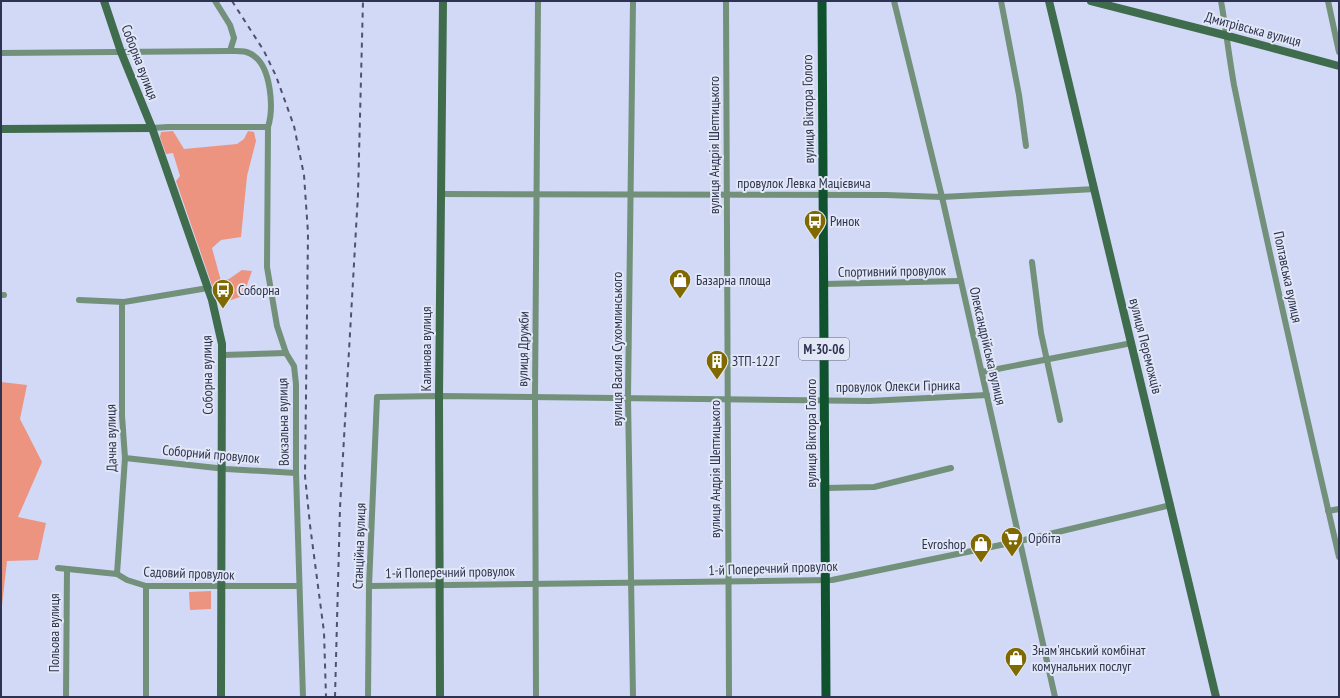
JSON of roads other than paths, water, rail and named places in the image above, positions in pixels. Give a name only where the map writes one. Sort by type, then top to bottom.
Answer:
[{"type":"main road","name":"вулиця Віктора Голого","points":[[822,1],[826,697]]},
{"type":"street","name":"Соборна вулиця","points":[[104,1],[121,52],[152,128],[208,288],[218,322],[223,355],[220,468],[221,697]]},
{"type":"street","points":[[214,1],[230,25],[234,38],[230,51]]},
{"type":"street","name":"Калинова вулиця","points":[[440,697],[439,396],[443,1]]},
{"type":"street","name":"вулиця Дружби","points":[[536,697],[535,397],[538,1]]},
{"type":"street","name":"вулиця Василя Сухомлинського","points":[[633,1],[628,398],[633,697]]},
{"type":"street","name":"вулиця Андрія Шептицького","points":[[726,1],[728,697]]},
{"type":"street","name":"Олександрійська вулиця","points":[[894,1],[942,197],[1055,697]]},
{"type":"street","points":[[1001,1],[1019,95],[1026,146]]},
{"type":"street","name":"вулиця Переможців","points":[[1049,1],[1216,697]]},
{"type":"street","name":"Дмитрівська вулиця","points":[[1091,1],[1339,66]]},
{"type":"street","name":"Полтавська вулиця","points":[[1221,1],[1228,36],[1234,83],[1252,171],[1339,558]]},
{"type":"street","points":[[1328,1],[1339,52]]},
{"type":"street","name":"Вокзальна вулиця","points":[[1,53],[244,51],[254,56],[262,64],[271,95],[271,119],[268,127],[267,267],[277,326],[286,353],[294,366],[296,384],[296,473],[303,697]]},
{"type":"street","points":[[1,129],[152,128],[168,126],[268,127]]},
{"type":"street","name":"провулок Левка Мацієвича","points":[[441,194],[726,196],[823,194],[942,197],[1066,192],[1094,189]]},
{"type":"street","points":[[1032,262],[1041,333],[1060,420]]},
{"type":"street","name":"Спортивний провулок","points":[[824,284],[960,281]]},
{"type":"street","points":[[79,300],[122,302],[208,288]]},
{"type":"street","name":"Дачна вулиця","points":[[117,574],[125,458],[122,416],[122,302]]},
{"type":"street","points":[[982,372],[1132,343]]},
{"type":"street","points":[[223,355],[286,353]]},
{"type":"street","name":"провулок Олекси Гірника","points":[[377,397],[439,396],[727,400],[869,400],[987,395]]},
{"type":"street","name":"Станційна вулиця","points":[[368,697],[369,586],[377,397]]},
{"type":"street","name":"Соборний провулок","points":[[125,458],[220,468],[296,473]]},
{"type":"street","points":[[825,488],[874,487],[951,468]]},
{"type":"street","name":"1-й Поперечний провулок","points":[[369,586],[536,582],[631,583],[826,580],[903,567],[1171,505]]},
{"type":"street","points":[[1328,511],[1339,509]]},
{"type":"street","name":"Садовий провулок","points":[[58,568],[117,574],[127,580],[146,586],[299,586]]},
{"type":"street","name":"Польова вулиця","points":[[66,569],[66,697]]},
{"type":"street","points":[[146,586],[146,697]]},
{"type":"railway","points":[[232,1],[264,51],[276,76],[294,126],[304,175],[308,233],[305,476],[324,632],[326,697]]},
{"type":"railway","points":[[335,697],[340,508],[358,194],[363,1]]},
{"type":"place","name":"Ринок","points":[[815,240]]},
{"type":"place","name":"Базарна площа","points":[[680,300]]},
{"type":"place","name":"Соборна","points":[[223,310]]},
{"type":"place","name":"ЗТП-122Г","points":[[717,380]]},
{"type":"place","name":"Орбіта","points":[[1012,558]]},
{"type":"place","name":"Evroshop","points":[[981,564]]},
{"type":"place","name":"Знам'янський комбінат комунальних послуг","points":[[1016,678]]}]
